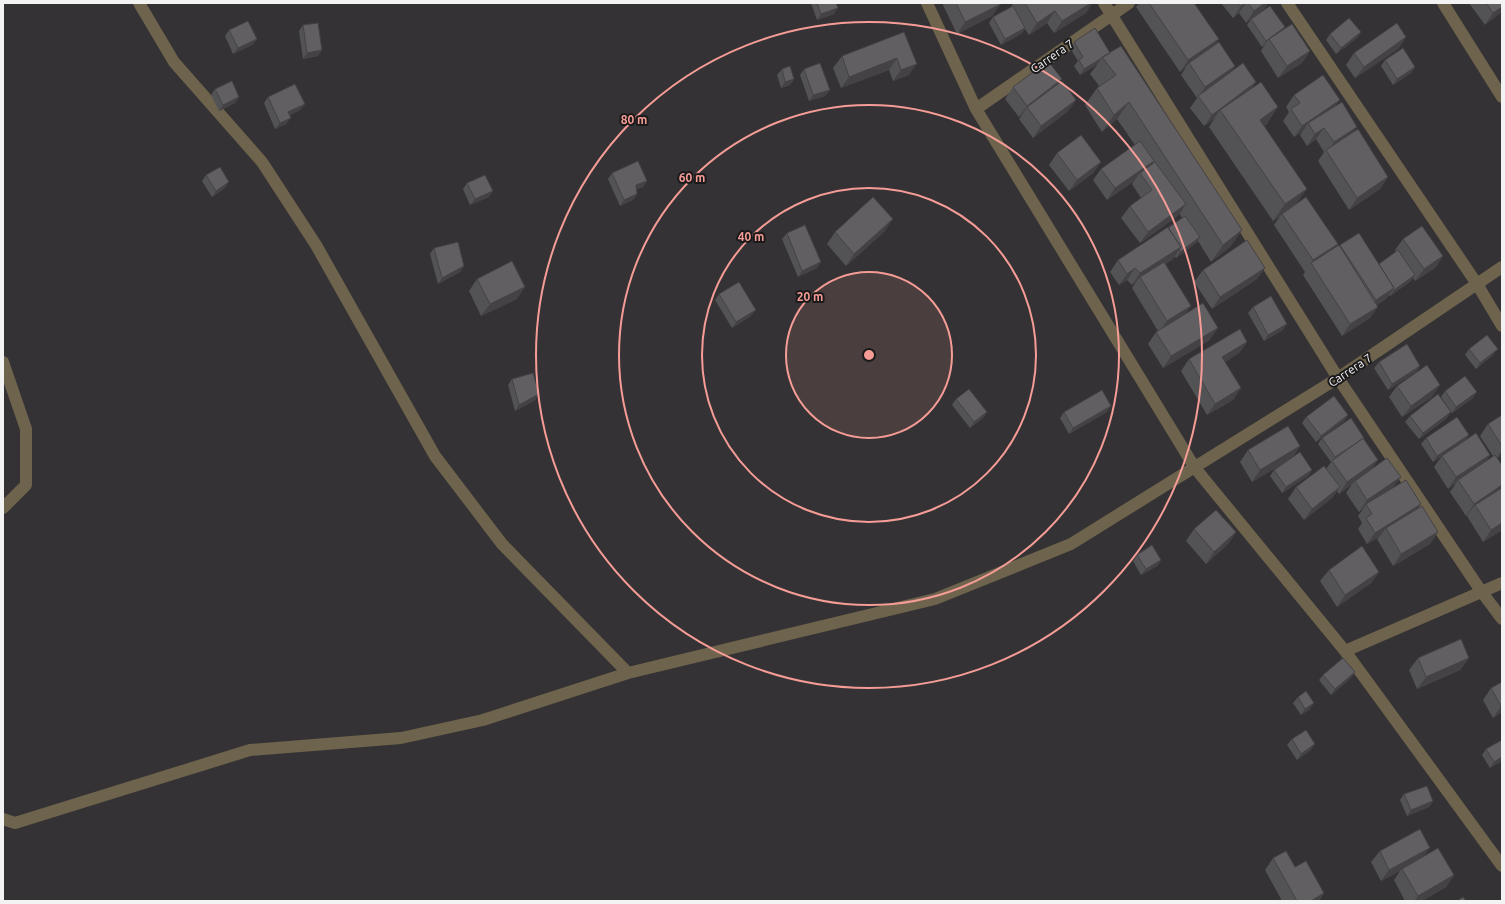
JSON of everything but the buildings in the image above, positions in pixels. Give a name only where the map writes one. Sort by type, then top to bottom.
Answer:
[{"type":"street","points":[[139,3],[174,62],[262,162],[316,245],[435,456],[502,544],[628,673]]},
{"type":"street","points":[[927,3],[976,109],[1196,468],[1345,650],[1502,866]]},
{"type":"street","points":[[1104,3],[1110,15],[1338,378],[1481,591],[1502,619]]},
{"type":"street","name":"Carrera 7","points":[[976,109],[1129,3]]},
{"type":"street","points":[[1287,3],[1477,284],[1502,326]]},
{"type":"street","points":[[1443,3],[1502,97]]},
{"type":"street","name":"Carrera 7","points":[[3,819],[16,823],[250,750],[401,738],[483,720],[628,673],[935,599],[1072,544],[1338,378],[1502,268]]},
{"type":"street","points":[[3,362],[26,429],[26,485],[3,508]]},
{"type":"street","points":[[1345,650],[1502,583]]}]
